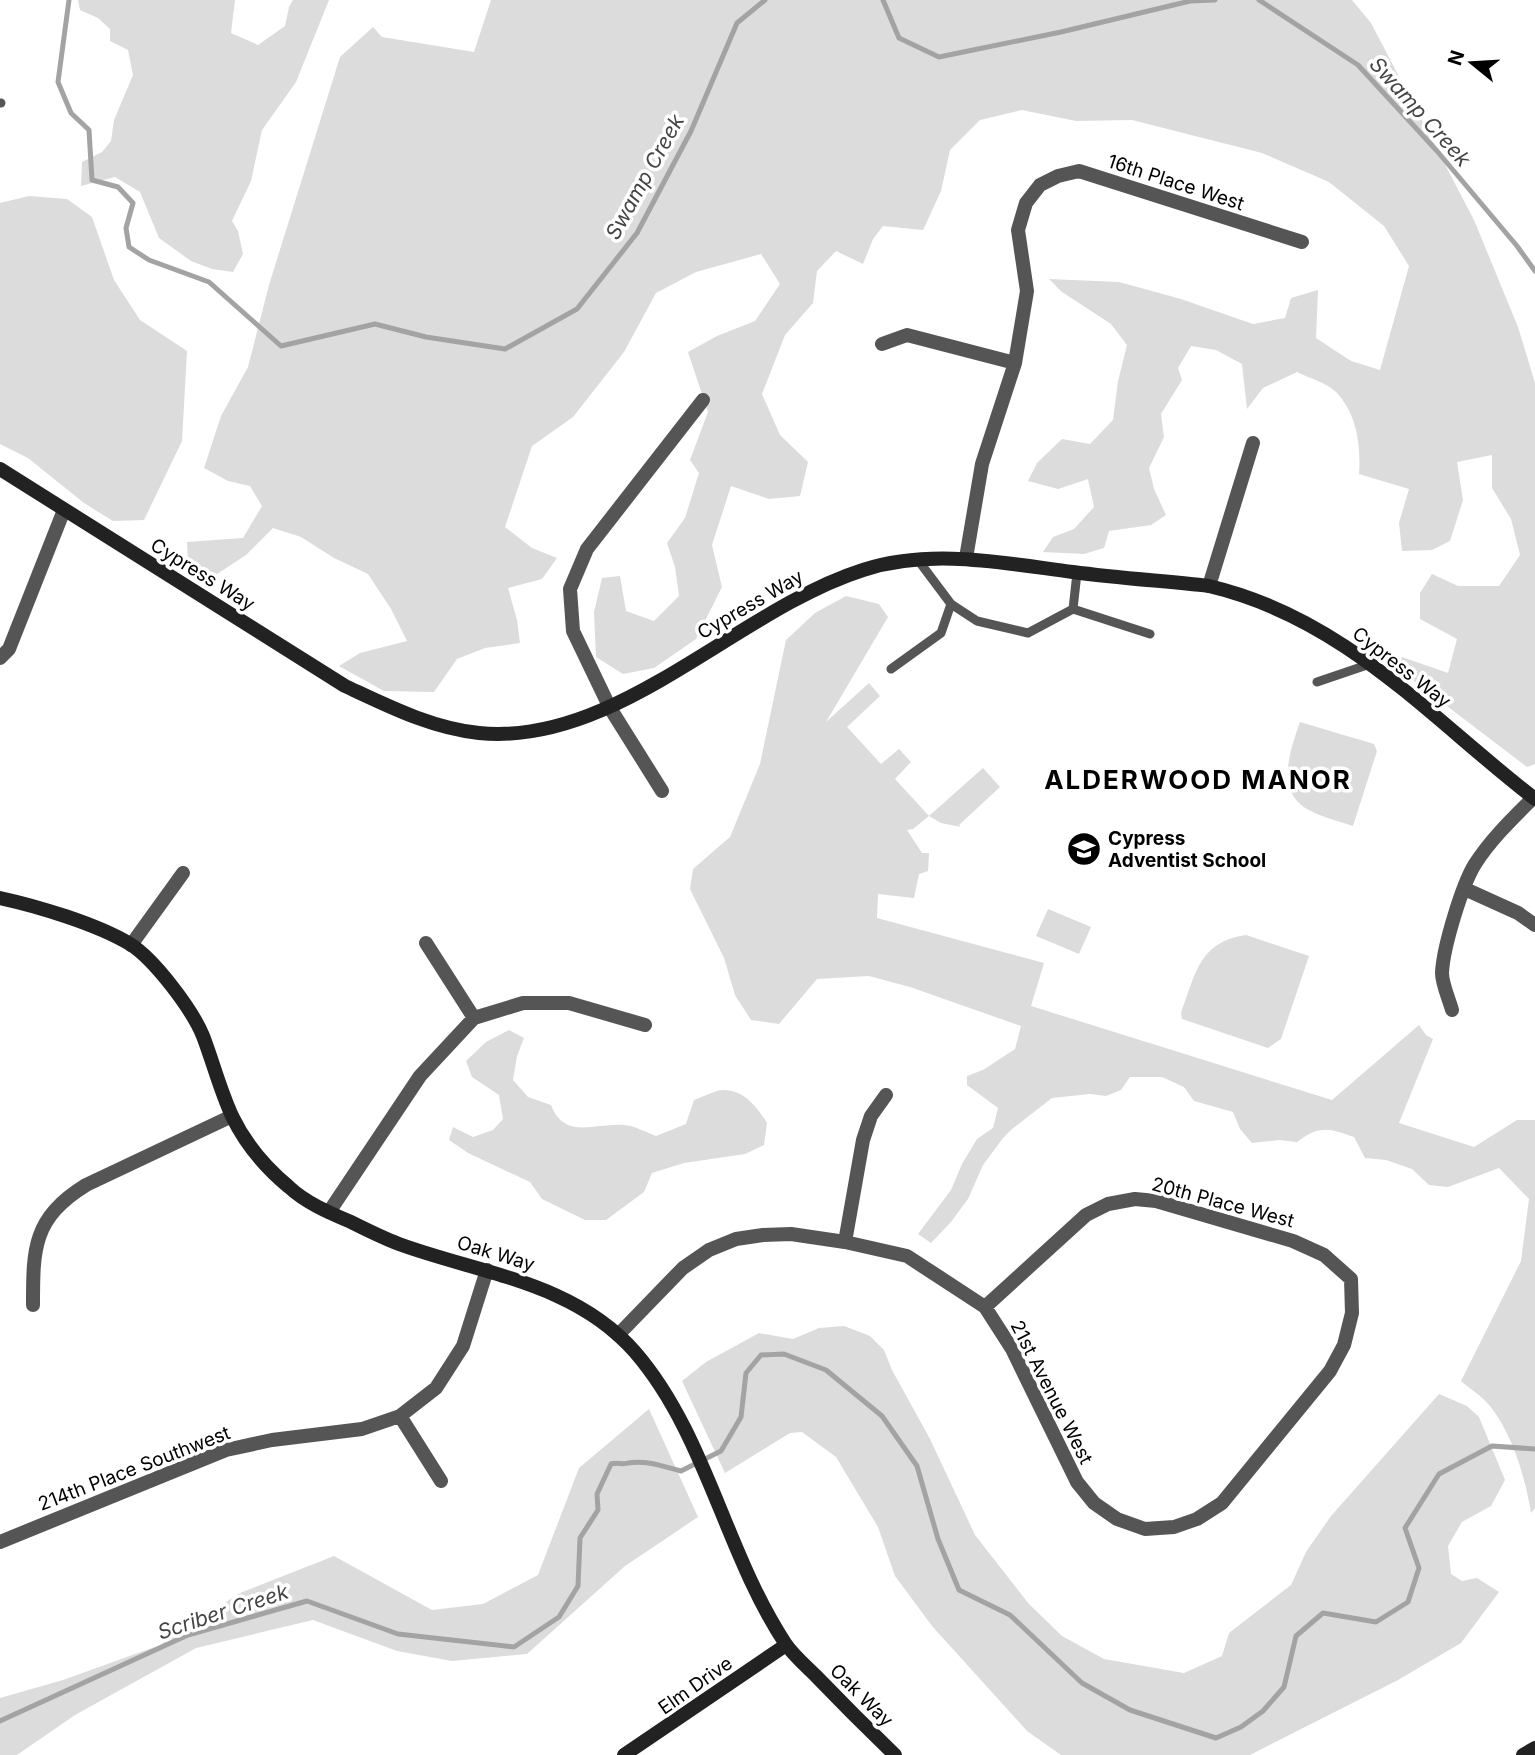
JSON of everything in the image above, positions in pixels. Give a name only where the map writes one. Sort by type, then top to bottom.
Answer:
[{"type":"street","name":"16th Place West","points":[[1015,363],[1027,290],[1018,230],[1026,203],[1040,185],[1058,176],[1079,171],[1302,242]]},
{"type":"street","points":[[882,344],[907,335],[1015,363],[982,464],[966,558]]},
{"type":"street","points":[[662,791],[610,708],[573,631],[570,589],[587,550],[703,400]]},
{"type":"street","points":[[1209,586],[1253,443]]},
{"type":"street","name":"Cypress Way","points":[[0,468],[345,686],[402,713],[480,733],[523,732],[610,708],[806,593],[864,570],[918,560],[966,558],[1209,586],[1245,595],[1348,646],[1397,683],[1534,799]]},
{"type":"street","points":[[0,658],[9,649],[64,510]]},
{"type":"street","points":[[1452,1010],[1442,975],[1451,931],[1465,889],[1475,864],[1499,833],[1534,799]]},
{"type":"street","points":[[131,945],[183,873]]},
{"type":"street","points":[[1465,889],[1518,913],[1535,925]]},
{"type":"street","name":"Oak Way","points":[[0,898],[86,924],[131,945],[166,979],[201,1032],[232,1116],[248,1143],[269,1169],[292,1190],[329,1212],[399,1244],[537,1286],[568,1300],[618,1335],[634,1350],[673,1407],[760,1597],[786,1645],[849,1712],[895,1755]]},
{"type":"street","points":[[426,943],[474,1018]]},
{"type":"street","points":[[329,1212],[420,1076],[474,1018],[523,1003],[569,1003],[645,1025]]},
{"type":"street","points":[[845,1242],[863,1140],[872,1116],[886,1095]]},
{"type":"street","points":[[33,1305],[33,1261],[38,1235],[53,1211],[69,1195],[232,1116]]},
{"type":"street","name":"20th Place West","points":[[985,1307],[1086,1215],[1108,1204],[1135,1199],[1156,1201],[1293,1241],[1325,1255],[1351,1279]]},
{"type":"street","name":"21st Avenue West","points":[[618,1335],[683,1268],[709,1250],[736,1239],[791,1234],[845,1242],[907,1256],[985,1307],[1012,1349],[1077,1482],[1094,1503],[1117,1519],[1145,1529],[1174,1527],[1197,1520],[1222,1503],[1330,1371],[1345,1345],[1352,1313],[1351,1279]]},
{"type":"street","name":"214th Place Southwest","points":[[0,1542],[226,1450],[272,1440],[362,1429],[400,1416],[436,1388],[463,1346],[487,1270]]},
{"type":"street","points":[[400,1416],[441,1481]]},
{"type":"street","name":"Elm Drive","points":[[624,1755],[786,1645]]},
{"type":"street","points":[[1524,1755],[1535,1748]]},
{"type":"lane","points":[[918,560],[951,604],[976,621],[1022,633],[1034,631],[1073,610],[1150,634]]},
{"type":"lane","points":[[1073,610],[1077,572]]},
{"type":"lane","points":[[891,669],[941,633],[951,604]]},
{"type":"lane","points":[[1317,682],[1370,664]]},
{"type":"shaded area","points":[[78,0],[235,0],[231,33],[258,45],[285,26],[293,0],[329,0],[296,82],[262,130],[251,181],[232,221],[238,231],[243,254],[233,272],[212,269],[191,261],[159,238],[140,192],[115,177],[81,186],[82,162],[102,152],[111,141],[114,120],[133,75],[128,50],[110,41],[110,29],[98,18],[80,10]]},
{"type":"shaded area","points":[[491,0],[1352,0],[1371,23],[1474,220],[1518,327],[1535,383],[1535,764],[1527,767],[1397,668],[1402,657],[1448,673],[1457,639],[1420,619],[1420,593],[1432,574],[1458,586],[1499,586],[1520,555],[1511,519],[1492,488],[1492,455],[1457,462],[1463,500],[1450,541],[1432,550],[1402,551],[1399,523],[1409,489],[1359,474],[1356,430],[1349,410],[1336,392],[1297,372],[1263,388],[1247,409],[1242,364],[1216,350],[1191,346],[1178,368],[1182,380],[1161,414],[1164,437],[1149,468],[1154,489],[1166,515],[1151,525],[1109,531],[1104,548],[1084,554],[1043,552],[1053,537],[1074,529],[1094,507],[1088,479],[1058,489],[1028,481],[1037,463],[1062,439],[1090,444],[1113,420],[1118,381],[1127,345],[1111,324],[1062,292],[1049,279],[1119,282],[1181,299],[1253,324],[1285,318],[1291,298],[1318,290],[1316,338],[1351,361],[1380,370],[1409,266],[1384,226],[1329,182],[1262,153],[1132,120],[1076,121],[1022,110],[980,120],[950,150],[941,191],[923,230],[883,226],[873,239],[863,264],[836,251],[817,271],[813,303],[785,335],[762,394],[780,435],[808,462],[800,496],[769,499],[731,486],[712,545],[722,587],[696,639],[654,668],[623,674],[596,657],[594,612],[602,578],[620,576],[626,611],[654,621],[679,596],[675,567],[667,543],[685,518],[699,473],[690,460],[708,412],[688,352],[717,336],[755,321],[780,284],[761,254],[696,272],[656,293],[624,352],[573,417],[532,446],[505,527],[532,548],[557,558],[542,579],[508,588],[520,643],[485,648],[457,659],[434,692],[384,691],[339,666],[360,653],[407,641],[391,609],[368,574],[334,558],[301,537],[273,528],[246,555],[217,574],[188,562],[187,542],[243,538],[262,506],[250,486],[228,481],[204,468],[221,416],[248,367],[269,285],[340,57],[373,27],[382,37],[474,52]]},
{"type":"shaded area","points":[[29,196],[67,199],[92,217],[114,280],[140,320],[187,351],[182,441],[144,520],[113,521],[84,503],[28,458],[0,444],[0,203]]},
{"type":"shaded area","points":[[846,596],[879,604],[888,617],[826,722],[869,683],[880,696],[847,727],[881,764],[899,749],[911,762],[895,779],[929,816],[913,829],[907,830],[922,853],[929,853],[928,871],[919,874],[914,898],[878,894],[877,918],[1044,963],[1031,1006],[1332,1100],[1419,1025],[1426,1035],[1433,1039],[1399,1123],[1474,1147],[1517,1120],[1535,1120],[1535,1508],[1531,1513],[1521,1471],[1505,1430],[1487,1402],[1461,1381],[1521,1261],[1529,1199],[1499,1168],[1448,1187],[1429,1185],[1412,1169],[1386,1160],[1365,1158],[1354,1137],[1337,1132],[1318,1131],[1297,1142],[1279,1140],[1252,1143],[1240,1129],[1233,1112],[1194,1101],[1184,1087],[1162,1077],[1130,1077],[1121,1090],[1106,1096],[1090,1094],[1052,1098],[1012,1129],[983,1165],[968,1199],[931,1243],[918,1234],[951,1190],[977,1139],[993,1128],[998,1108],[967,1085],[967,1076],[983,1070],[1015,1049],[1021,1026],[910,987],[869,976],[817,979],[779,1024],[751,1020],[735,995],[724,958],[690,889],[693,869],[730,837],[760,764],[786,640],[815,613]]},
{"type":"shaded area","points":[[1300,722],[1374,744],[1377,751],[1353,826],[1311,811],[1292,794],[1289,758]]},
{"type":"shaded area","points":[[983,768],[1000,787],[959,825],[961,827],[941,823],[929,816]]},
{"type":"shaded area","points":[[1048,909],[1091,927],[1079,954],[1036,936]]},
{"type":"shaded area","points":[[1246,935],[1309,956],[1281,1039],[1268,1048],[1182,1019],[1181,1013],[1196,973],[1209,952],[1230,939]]},
{"type":"shaded area","points":[[509,1030],[524,1038],[517,1056],[513,1080],[528,1097],[551,1105],[564,1123],[581,1127],[628,1126],[656,1136],[686,1124],[694,1100],[722,1090],[730,1090],[749,1100],[767,1123],[764,1145],[745,1154],[684,1163],[652,1173],[644,1192],[606,1220],[585,1220],[542,1199],[530,1182],[468,1153],[449,1140],[453,1127],[473,1137],[493,1130],[503,1119],[499,1095],[472,1077],[466,1061],[486,1042]]},
{"type":"shaded area","points":[[844,1326],[870,1336],[884,1350],[975,1535],[1029,1604],[1062,1636],[1104,1659],[1184,1673],[1222,1656],[1229,1633],[1291,1585],[1306,1552],[1331,1516],[1439,1394],[1467,1406],[1479,1417],[1505,1480],[1491,1506],[1462,1522],[1448,1546],[1451,1574],[1462,1581],[1477,1578],[1499,1592],[1461,1643],[1398,1680],[1250,1755],[1061,1755],[1027,1731],[932,1626],[895,1576],[878,1527],[836,1457],[802,1432],[790,1433],[725,1473],[682,1381],[706,1362],[759,1333],[793,1339],[819,1328]]},
{"type":"shaded area","points":[[649,1409],[698,1517],[625,1566],[527,1654],[452,1661],[397,1651],[313,1620],[196,1648],[75,1715],[17,1755],[0,1755],[0,1698],[63,1680],[160,1645],[240,1593],[334,1556],[432,1610],[483,1604],[538,1575],[579,1468]]},
{"type":"waterway","name":"Swamp Creek","points":[[69,0],[58,82],[71,113],[89,130],[92,180],[118,187],[133,203],[126,228],[129,247],[149,260],[209,282],[281,346],[375,324],[426,337],[505,349],[577,309],[637,233],[691,131],[737,23],[765,0]]},
{"type":"waterway","name":"Swamp Creek","points":[[883,0],[899,38],[939,57],[1061,32],[1190,1],[1215,0]]},
{"type":"waterway","name":"Swamp Creek","points":[[1259,0],[1358,65],[1437,151],[1535,271]]},
{"type":"waterway","name":"Scriber Creek","points":[[0,1721],[188,1635],[307,1601],[398,1634],[514,1647],[559,1617],[578,1586],[580,1538],[598,1510],[597,1494],[611,1464],[648,1463],[681,1471],[721,1451],[741,1417],[746,1373],[761,1355],[784,1354],[826,1370],[882,1416],[917,1466],[938,1539],[959,1590],[1010,1615],[1082,1683],[1130,1710],[1216,1738],[1241,1727],[1263,1711],[1284,1687],[1296,1636],[1323,1613],[1376,1622],[1408,1602],[1419,1568],[1405,1528],[1439,1474],[1492,1446],[1535,1449]]},
{"type":"place","name":"Cypress Adventist School","points":[[1084,849]]},
{"type":"district","name":"ALDERWOOD MANOR","points":[[1198,780]]}]
